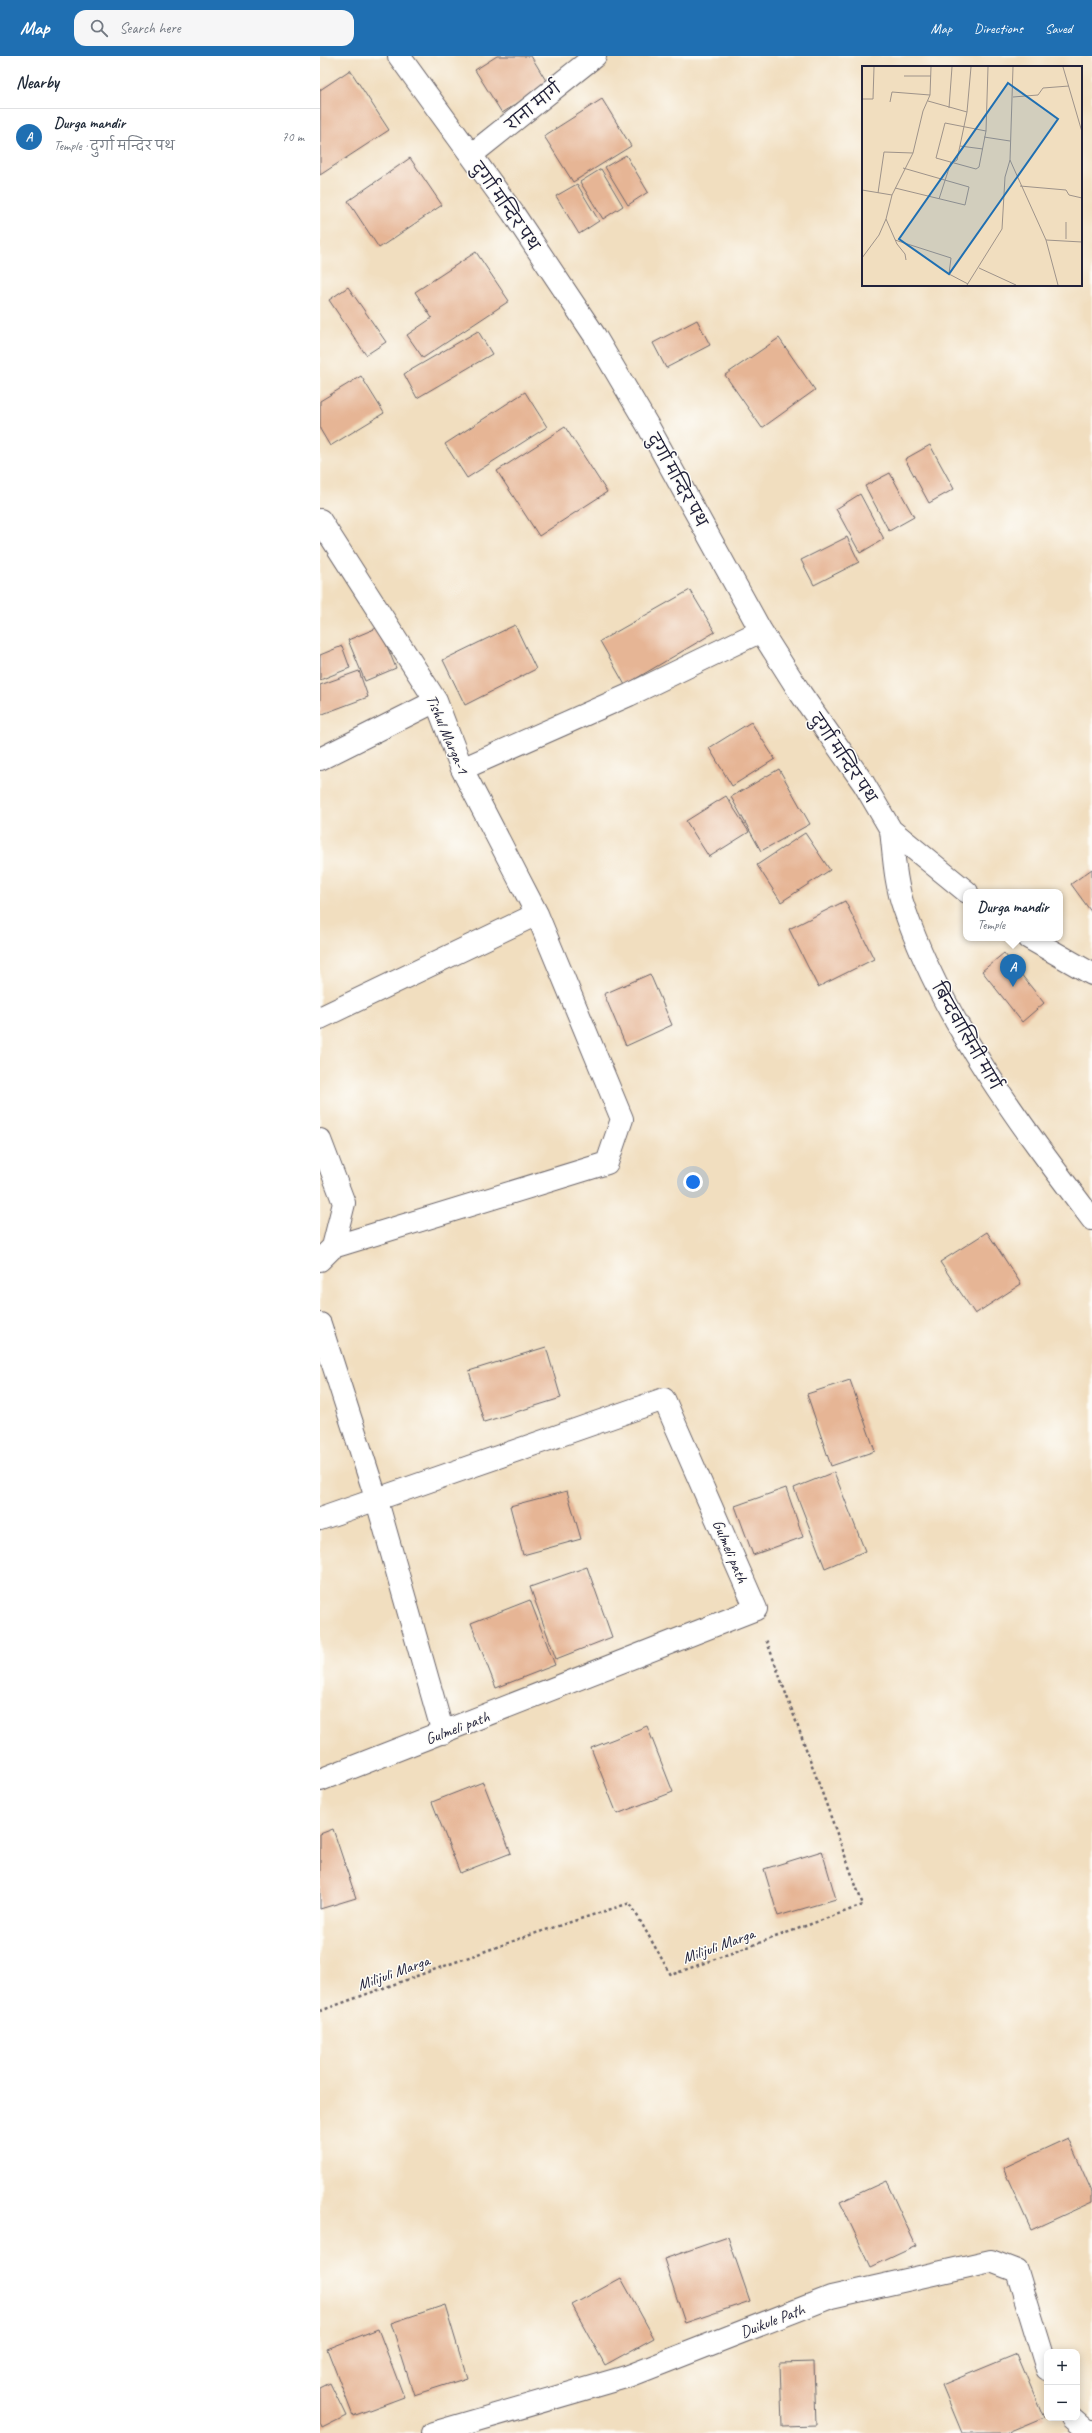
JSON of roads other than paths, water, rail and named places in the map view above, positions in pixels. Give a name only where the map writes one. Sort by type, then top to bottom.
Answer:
[{"type":"street","name":"दुर्गा मन्दिर पथ","points":[[399,56],[512,213],[595,336],[648,426],[761,631],[801,694],[864,784],[891,830],[963,889]]},
{"type":"street","name":"राना मार्ग","points":[[471,155],[595,56]]},
{"type":"street","name":"Tishul Marga-1","points":[[320,520],[436,701],[462,769],[537,914],[622,1119],[607,1163],[326,1254]]},
{"type":"street","points":[[462,769],[628,694],[761,631]]},
{"type":"street","points":[[320,759],[436,701]]},
{"type":"street","name":"बिन्दवासिनी मार्ग","points":[[891,830],[896,874],[904,907],[935,981],[1006,1103],[1092,1219]]},
{"type":"street","points":[[320,1018],[537,914]]},
{"type":"street","points":[[1034,941],[1092,974]]},
{"type":"street","points":[[320,1140],[344,1203],[326,1254]]},
{"type":"street","points":[[320,1324],[377,1501],[443,1733]]},
{"type":"street","name":"Gulmeli path","points":[[320,1520],[664,1399],[756,1609],[320,1780]]},
{"type":"street","name":"Duikule Path","points":[[433,2433],[629,2376],[831,2297],[990,2261],[1017,2271],[1044,2359]]},
{"type":"street","points":[[1075,2421],[1087,2431],[1092,2431]]},
{"type":"place","name":"Durga mandir","points":[[1013,987]]}]
